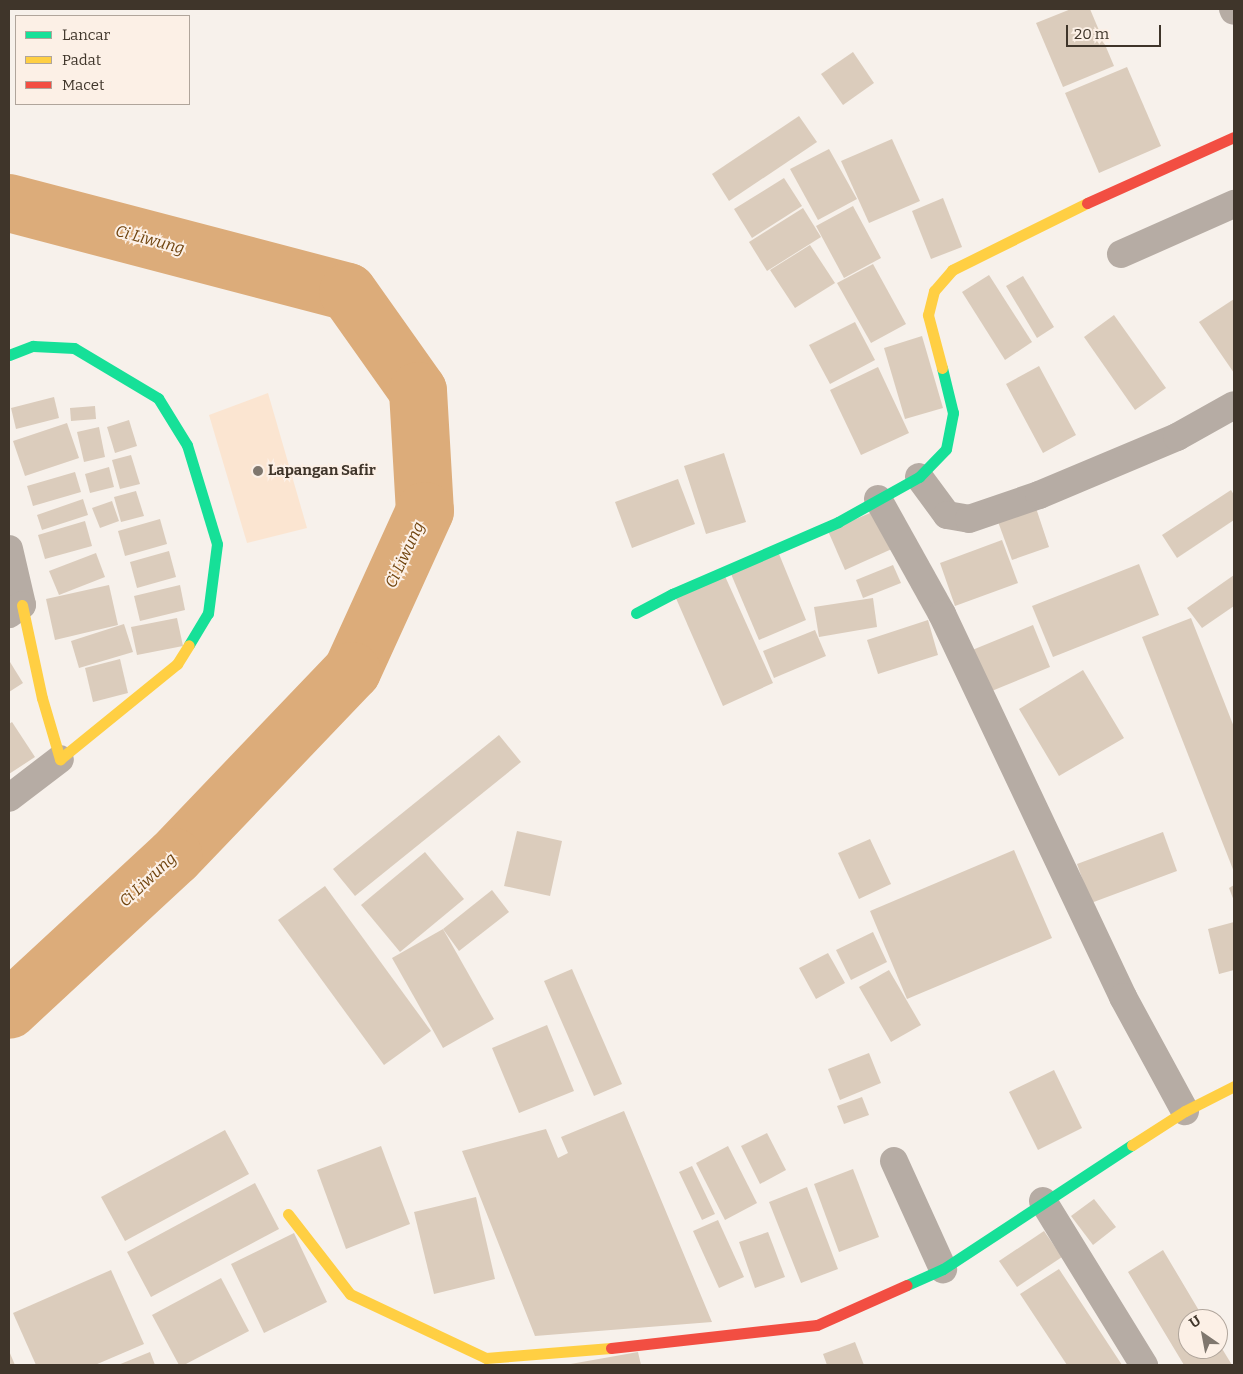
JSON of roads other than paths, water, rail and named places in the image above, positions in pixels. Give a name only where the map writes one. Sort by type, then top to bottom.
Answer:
[{"type":"street","points":[[636,613],[672,594],[838,522],[919,477],[946,449],[952,429],[953,413],[928,315],[934,291],[952,270],[1064,214],[1234,137]]},
{"type":"street","points":[[1121,254],[1234,204]]},
{"type":"street","points":[[9,355],[33,346],[74,348],[158,398],[187,445],[217,544],[208,614],[177,664],[9,798]]},
{"type":"street","points":[[919,477],[947,515],[969,519],[1039,495],[1168,440],[1234,405]]},
{"type":"street","points":[[878,499],[942,614],[1123,997],[1186,1111]]},
{"type":"street","points":[[9,549],[15,609],[60,759]]},
{"type":"street","points":[[288,1214],[350,1294],[490,1362],[817,1325],[943,1269],[1043,1202],[1186,1111],[1234,1086]]},
{"type":"street","points":[[894,1161],[943,1269]]},
{"type":"street","points":[[1043,1202],[1144,1365]]},
{"type":"waterway","name":"Ci Liwung","points":[[9,203],[348,292],[418,391],[425,511],[352,671],[174,857],[9,1010]]},
{"type":"place","name":"Lapangan Safir","points":[[258,471]]}]
